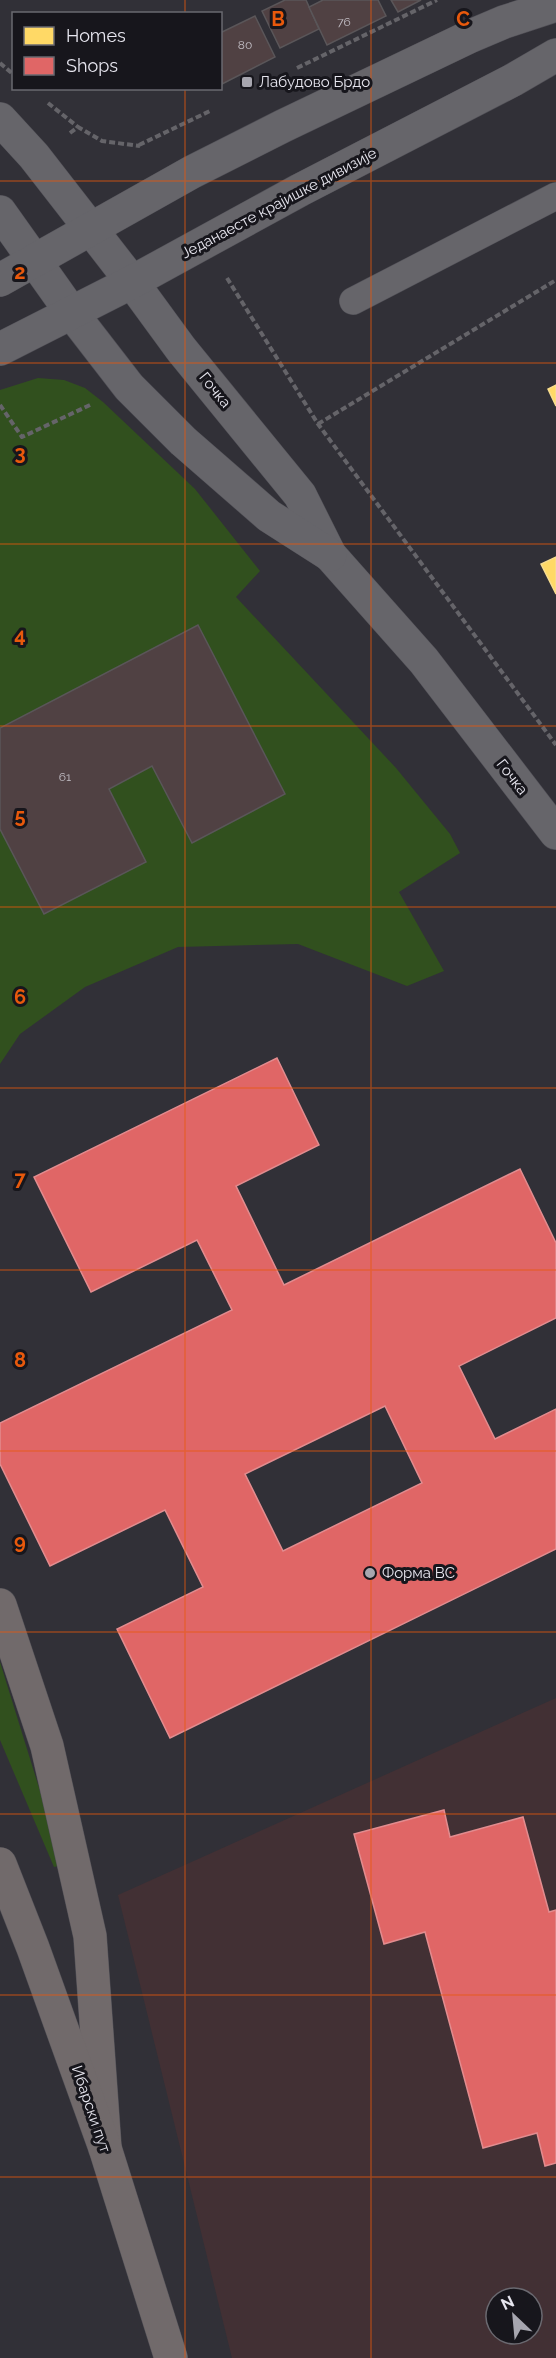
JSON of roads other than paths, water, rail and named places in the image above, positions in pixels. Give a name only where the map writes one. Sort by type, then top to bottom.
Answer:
[{"type":"main road","points":[[0,1605],[47,1746],[90,1936],[105,2148]]},
{"type":"main road","name":"Ибарски пут","points":[[0,1864],[33,1948],[105,2148],[171,2358]]},
{"type":"street","points":[[0,280],[167,187],[420,58],[504,22],[556,5]]},
{"type":"street","name":"Једанаесте крајишке дивизије","points":[[0,349],[132,282],[556,55]]},
{"type":"street","name":"Гочка","points":[[0,119],[34,156],[182,349],[300,495],[330,555],[424,661],[556,833]]},
{"type":"street","name":"Гочка","points":[[0,212],[71,312],[129,387],[183,441],[269,516],[330,555]]},
{"type":"lane","points":[[353,301],[556,195]]},
{"type":"place","name":"Лабудово Брдо","points":[[247,82]]},
{"type":"place","name":"Форма ВС","points":[[370,1573]]}]
